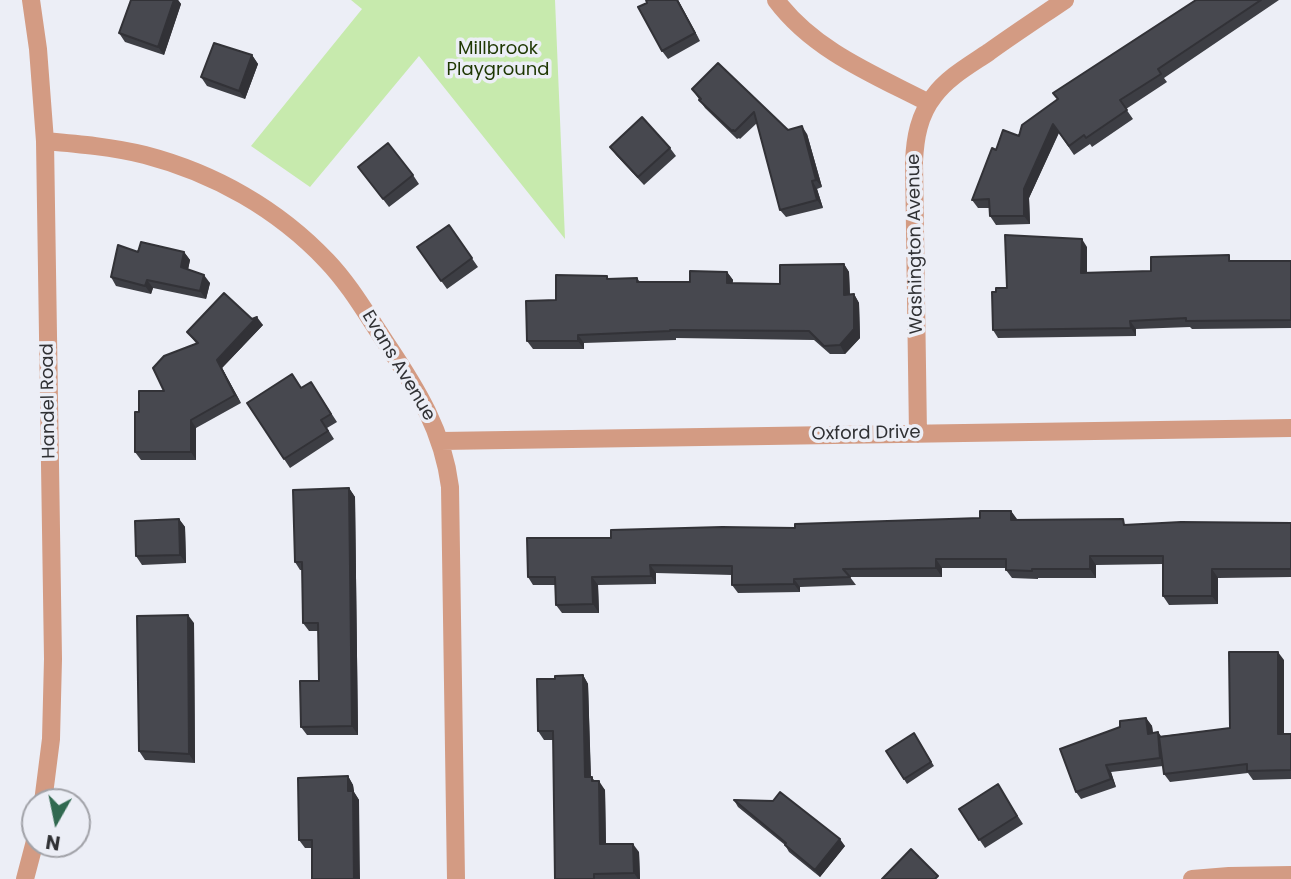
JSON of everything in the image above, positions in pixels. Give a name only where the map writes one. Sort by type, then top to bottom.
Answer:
[{"type":"street","name":"Handel Road","points":[[31,0],[45,141],[54,659],[51,739],[45,788]]},
{"type":"street","points":[[776,0],[794,21],[837,55],[929,103]]},
{"type":"street","name":"Washington Avenue","points":[[918,434],[914,146],[918,129],[929,103],[955,75],[1065,0]]},
{"type":"street","name":"Evans Avenue","points":[[45,141],[145,155],[173,163],[232,187],[299,233],[319,252],[347,285],[415,387],[440,441],[447,467],[450,500],[456,879]]},
{"type":"street","name":"Oxford Drive","points":[[440,441],[1291,428]]},
{"type":"street","points":[[24,879],[30,858]]},
{"type":"street","points":[[1192,879],[1291,875]]},
{"type":"green space","name":"Millbrook Playground","points":[[351,0],[555,0],[565,239],[419,56],[310,187],[251,146],[362,9]]},
{"type":"building","points":[[131,0],[174,0],[158,47],[119,33]]},
{"type":"building","points":[[646,0],[677,0],[695,33],[662,51],[638,7],[647,3]]},
{"type":"building","points":[[1196,0],[1261,0],[1158,69],[1161,74],[1120,100],[1127,110],[1086,138],[1084,135],[1069,146],[1053,124],[1024,189],[1024,216],[990,216],[989,199],[972,200],[992,148],[996,150],[1003,130],[1019,136],[1022,125],[1058,99],[1053,93]]},
{"type":"building","points":[[214,43],[252,55],[239,91],[201,77]]},
{"type":"building","points":[[718,63],[788,130],[802,126],[816,180],[812,181],[817,200],[780,210],[754,112],[732,131],[699,100],[701,99],[692,89]]},
{"type":"building","points":[[642,117],[670,148],[638,177],[610,147]]},
{"type":"building","points":[[388,143],[413,175],[383,199],[358,167]]},
{"type":"building","points":[[449,225],[472,258],[441,281],[417,247]]},
{"type":"building","points":[[1005,235],[1082,239],[1081,273],[1151,271],[1151,257],[1229,255],[1229,261],[1291,261],[1291,320],[1186,321],[1186,318],[1130,321],[1131,328],[993,330],[992,292],[996,292],[996,288],[1007,288]]},
{"type":"building","points":[[141,242],[184,252],[181,267],[204,275],[200,291],[147,280],[145,286],[111,277],[118,245],[138,252]]},
{"type":"building","points":[[844,264],[844,295],[854,294],[854,329],[840,345],[824,346],[809,331],[670,330],[578,335],[578,341],[527,341],[526,301],[556,300],[556,275],[607,276],[607,279],[637,278],[637,282],[690,282],[690,271],[727,272],[727,283],[780,284],[780,265]]},
{"type":"building","points":[[224,293],[252,319],[257,317],[217,360],[235,395],[191,420],[191,452],[135,452],[135,412],[139,412],[139,391],[164,391],[153,368],[164,356],[198,343],[187,332]]},
{"type":"building","points":[[292,374],[301,388],[311,382],[331,414],[321,420],[328,431],[284,459],[247,403]]},
{"type":"building","points":[[349,488],[352,726],[301,727],[300,681],[319,681],[318,623],[303,623],[302,562],[295,562],[293,490]]},
{"type":"building","points":[[980,511],[1011,511],[1011,520],[1123,519],[1124,525],[1181,522],[1291,523],[1291,569],[1212,569],[1212,596],[1163,596],[1163,556],[1090,556],[1090,569],[1032,571],[1006,570],[1006,559],[936,559],[936,568],[843,569],[850,577],[794,579],[794,584],[732,585],[732,566],[650,565],[651,576],[592,577],[593,604],[556,605],[555,577],[528,577],[527,538],[611,538],[611,530],[795,528],[795,524],[980,518]]},
{"type":"building","points":[[179,519],[180,555],[136,556],[135,521]]},
{"type":"building","points":[[188,615],[189,754],[139,751],[137,616]]},
{"type":"building","points":[[1229,652],[1278,652],[1278,734],[1291,734],[1291,770],[1247,771],[1247,764],[1164,774],[1159,737],[1230,728]]},
{"type":"building","points":[[583,675],[585,777],[599,781],[600,844],[633,844],[634,873],[594,874],[594,879],[555,879],[553,731],[538,731],[537,679]]},
{"type":"building","points":[[1146,718],[1148,734],[1158,732],[1160,758],[1106,765],[1111,779],[1076,792],[1060,749],[1120,727],[1120,721]]},
{"type":"building","points":[[914,733],[931,762],[904,779],[886,751]]},
{"type":"building","points":[[348,776],[348,791],[353,791],[354,879],[312,879],[312,840],[299,840],[298,778]]},
{"type":"building","points":[[998,784],[1017,816],[979,840],[959,809]]},
{"type":"building","points":[[780,792],[840,839],[815,870],[734,800],[773,801]]},
{"type":"building","points":[[911,849],[938,876],[935,879],[882,879]]}]
